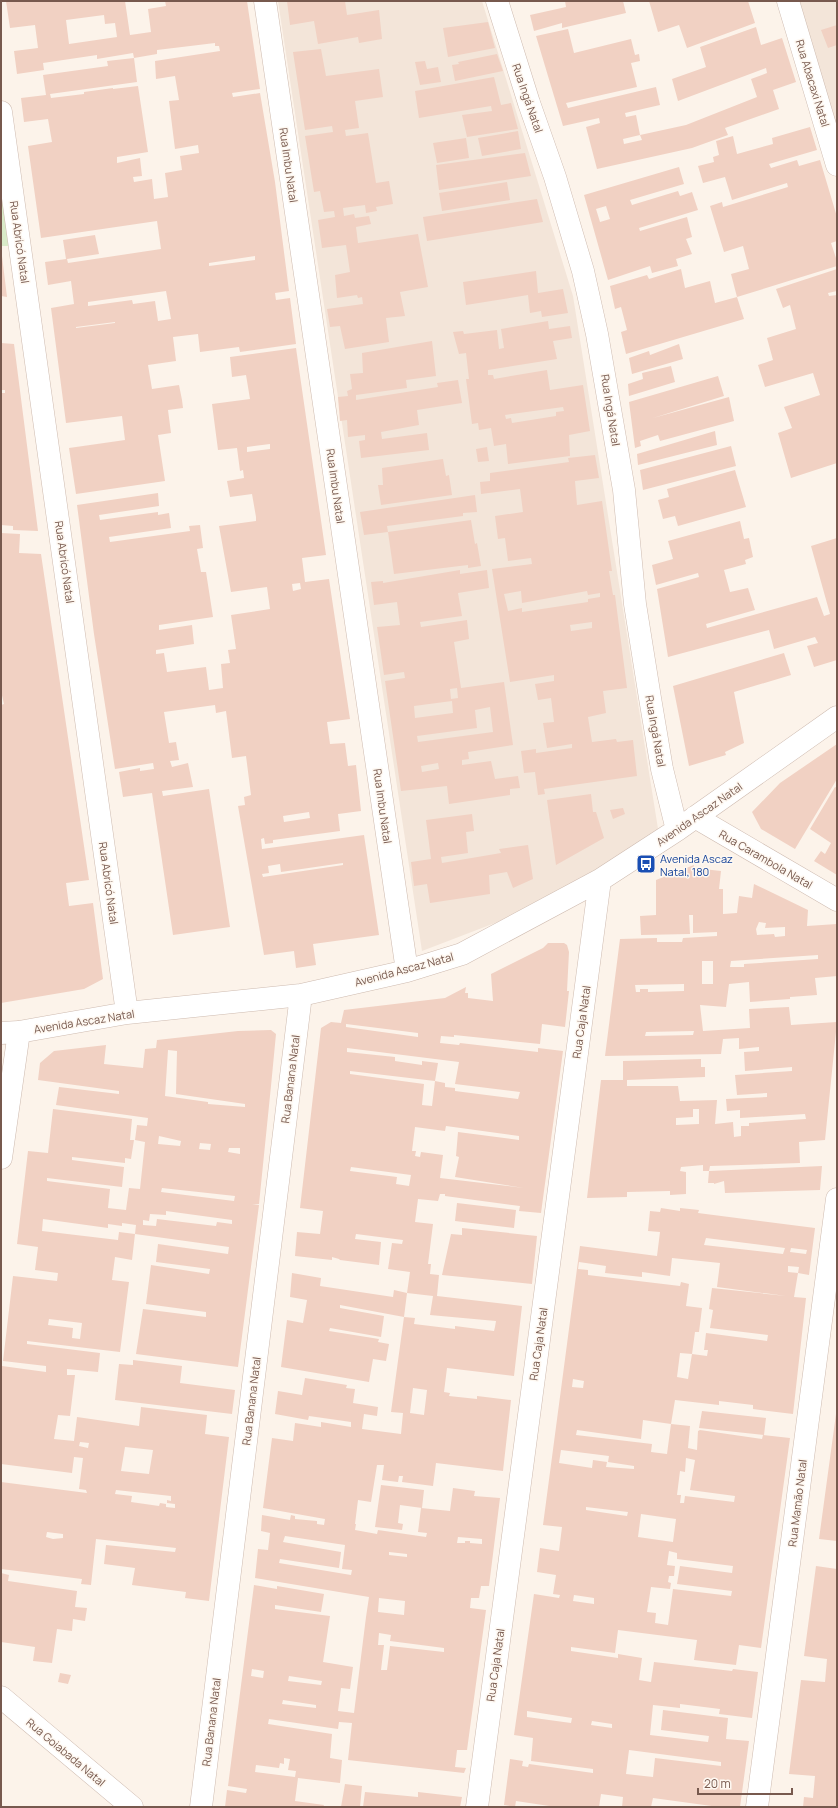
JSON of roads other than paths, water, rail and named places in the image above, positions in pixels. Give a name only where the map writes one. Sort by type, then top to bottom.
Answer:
[{"type":"street","name":"Rua Imbu Natal","points":[[265,1],[407,971]]},
{"type":"street","name":"Rua Ingá Natal","points":[[497,1],[529,103],[555,177],[583,272],[597,334],[624,490],[635,604],[650,698],[662,769],[677,830]]},
{"type":"street","name":"Rua Abacaxi Natal","points":[[788,1],[837,165]]},
{"type":"street","name":"Rua Abricó Natal","points":[[1,112],[127,1013]]},
{"type":"street","name":"Avenida Ascaz Natal","points":[[10,1032],[127,1013],[301,995],[407,971],[462,954],[600,880],[677,830],[837,717]]},
{"type":"street","name":"Rua Carambola Natal","points":[[695,817],[837,900]]},
{"type":"street","name":"Rua Caja Natal","points":[[476,1807],[600,880]]},
{"type":"street","name":"Rua Banana Natal","points":[[201,1807],[301,995]]},
{"type":"street","points":[[1,1158],[10,1032]]},
{"type":"street","name":"Rua Mamão Natal","points":[[757,1807],[837,1199]]},
{"type":"street","name":"Rua Goiabada Natal","points":[[1,1697],[132,1807]]},
{"type":"place","name":"Avenida Ascaz Natal, 180","points":[[646,864]]}]
